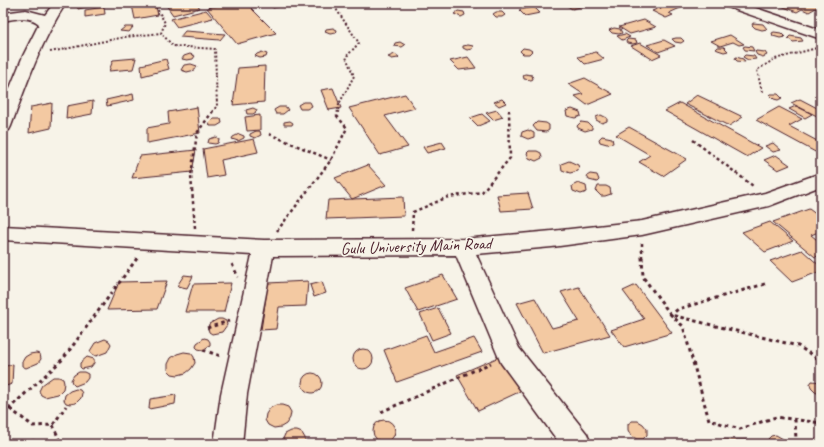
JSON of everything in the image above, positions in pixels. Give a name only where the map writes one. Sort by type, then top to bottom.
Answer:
[{"type":"street","points":[[3,126],[30,56],[46,23],[60,3]]},
{"type":"street","points":[[729,3],[821,36]]},
{"type":"street","points":[[3,17],[28,14],[38,16],[46,23]]},
{"type":"street","name":"Gulu University Main Road","points":[[3,233],[264,248],[463,247],[552,239],[642,228],[769,199],[821,178]]},
{"type":"street","points":[[463,247],[510,355],[577,444]]},
{"type":"street","points":[[228,444],[234,394],[264,248]]},
{"type":"path","points":[[154,3],[165,23],[161,33]]},
{"type":"path","points":[[264,248],[331,160],[347,128],[337,116],[339,104],[354,76],[346,57],[359,43],[332,3]]},
{"type":"path","points":[[30,56],[125,37],[161,33]]},
{"type":"path","points":[[161,33],[173,46],[216,49],[217,106],[197,133],[191,176],[196,245]]},
{"type":"path","points":[[762,92],[757,70],[775,59],[821,47]]},
{"type":"path","points":[[412,248],[413,212],[448,197],[482,192],[510,158],[509,110]]},
{"type":"path","points":[[269,134],[331,160]]},
{"type":"path","points":[[693,140],[769,199]]},
{"type":"path","points":[[642,228],[642,277],[670,315],[684,326],[709,420],[740,429],[776,417],[821,423]]},
{"type":"path","points":[[3,414],[64,359],[114,288],[151,241]]},
{"type":"path","points":[[670,315],[678,309],[766,284]]},
{"type":"path","points":[[670,315],[798,346],[821,361]]},
{"type":"path","points":[[381,412],[510,355]]},
{"type":"path","points":[[10,408],[33,426],[53,424],[66,406]]},
{"type":"path","points":[[795,419],[796,440],[799,444]]},
{"type":"path","points":[[53,424],[61,444]]},
{"type":"building","points":[[95,3],[96,5],[78,9],[77,4]]},
{"type":"building","points":[[155,3],[158,15],[135,19],[132,5]]},
{"type":"building","points":[[174,3],[196,3],[200,8],[173,15],[166,5]]},
{"type":"building","points":[[228,3],[246,3],[276,33],[237,44],[207,8]]},
{"type":"building","points":[[268,3],[294,3],[273,8]]},
{"type":"building","points":[[473,3],[482,3],[483,5],[477,7],[472,5]]},
{"type":"building","points":[[563,3],[591,3],[593,4],[572,9]]},
{"type":"building","points":[[672,3],[682,3],[687,5],[669,13],[673,15],[666,18],[652,11]]},
{"type":"building","points":[[773,3],[821,3],[821,5],[809,12],[802,9],[797,12]]},
{"type":"building","points":[[104,7],[105,14],[85,17],[85,10]]},
{"type":"building","points":[[534,7],[540,13],[525,16],[519,10]]},
{"type":"building","points":[[206,10],[213,18],[177,27],[171,19]]},
{"type":"building","points":[[458,11],[464,12],[465,15],[461,17],[454,14]]},
{"type":"building","points":[[496,12],[502,12],[505,15],[502,17],[496,17],[493,14]]},
{"type":"building","points":[[644,20],[656,27],[630,34],[619,27]]},
{"type":"building","points":[[753,23],[763,24],[767,29],[762,30],[755,28],[752,25]]},
{"type":"building","points":[[125,27],[133,27],[129,32],[120,31]]},
{"type":"building","points":[[333,28],[337,30],[336,33],[330,34],[325,32],[326,29]]},
{"type":"building","points":[[614,28],[620,29],[622,33],[612,33],[609,30]]},
{"type":"building","points":[[185,31],[225,34],[220,40],[180,37]]},
{"type":"building","points":[[772,33],[781,33],[785,37],[780,38],[773,36]]},
{"type":"building","points":[[625,34],[630,37],[622,40],[617,36]]},
{"type":"building","points":[[730,35],[744,44],[739,45],[733,42],[720,46],[711,41]]},
{"type":"building","points":[[790,36],[801,38],[803,41],[793,42],[788,38]]},
{"type":"building","points":[[681,38],[684,41],[681,43],[675,42],[672,39]]},
{"type":"building","points":[[628,39],[636,40],[637,43],[627,43],[626,41]]},
{"type":"building","points":[[664,40],[675,46],[658,52],[647,45]]},
{"type":"building","points":[[400,42],[405,45],[402,47],[394,46],[395,43]]},
{"type":"building","points":[[640,43],[661,55],[652,59],[631,46]]},
{"type":"building","points":[[463,46],[473,46],[472,49],[467,50],[463,48]]},
{"type":"building","points":[[718,47],[724,47],[728,51],[724,52],[716,49]]},
{"type":"building","points":[[743,47],[752,47],[754,51],[745,50]]},
{"type":"building","points":[[523,48],[532,51],[529,54],[523,54],[520,51]]},
{"type":"building","points":[[262,52],[267,54],[266,57],[260,58],[255,56],[257,54]]},
{"type":"building","points":[[596,52],[604,59],[585,64],[578,57]]},
{"type":"building","points":[[755,52],[765,52],[767,55],[763,57],[757,55]]},
{"type":"building","points":[[190,54],[195,56],[193,59],[182,59],[184,56]]},
{"type":"building","points":[[395,54],[399,57],[398,58],[392,59],[388,57]]},
{"type":"building","points":[[745,55],[754,56],[756,59],[748,60],[743,57]]},
{"type":"building","points":[[468,57],[476,68],[459,70],[450,61]]},
{"type":"building","points":[[736,57],[743,59],[745,62],[737,61],[735,59]]},
{"type":"building","points":[[136,58],[133,69],[109,71],[113,60]]},
{"type":"building","points":[[166,59],[169,69],[142,76],[141,65]]},
{"type":"building","points":[[191,64],[197,66],[195,70],[187,72],[181,70],[184,65]]},
{"type":"building","points":[[265,66],[264,102],[233,105],[238,68]]},
{"type":"building","points":[[523,75],[532,75],[533,79],[524,79]]},
{"type":"building","points":[[585,78],[613,94],[587,105],[575,96],[583,94],[568,84]]},
{"type":"building","points":[[333,88],[341,108],[329,110],[321,90]]},
{"type":"building","points":[[133,94],[134,100],[107,106],[106,100]]},
{"type":"building","points":[[405,94],[415,108],[385,116],[408,147],[380,155],[349,108]]},
{"type":"building","points":[[778,94],[782,98],[778,100],[774,99],[770,95]]},
{"type":"building","points":[[697,95],[743,117],[729,126],[685,104]]},
{"type":"building","points":[[502,99],[506,103],[499,106],[494,102]]},
{"type":"building","points":[[800,99],[821,110],[821,118],[791,103]]},
{"type":"building","points":[[93,101],[92,114],[66,119],[67,106]]},
{"type":"building","points":[[303,102],[310,102],[312,106],[307,109],[300,109],[298,105]]},
{"type":"building","points":[[52,103],[51,128],[29,133],[31,107]]},
{"type":"building","points":[[680,103],[761,148],[747,157],[665,111]]},
{"type":"building","points":[[796,106],[812,114],[805,118],[789,109]]},
{"type":"building","points":[[197,107],[200,133],[147,143],[147,128],[169,124],[168,112]]},
{"type":"building","points":[[279,107],[286,107],[288,110],[283,114],[276,114],[274,110]]},
{"type":"building","points":[[779,107],[802,119],[789,126],[821,143],[821,153],[819,154],[756,120]]},
{"type":"building","points":[[253,108],[257,110],[256,112],[253,114],[247,114],[246,110]]},
{"type":"building","points":[[572,109],[580,112],[581,116],[575,118],[567,116],[566,111]]},
{"type":"building","points":[[497,110],[503,117],[493,120],[486,113]]},
{"type":"building","points":[[482,114],[490,121],[478,126],[470,118]]},
{"type":"building","points":[[260,115],[260,130],[247,131],[245,117]]},
{"type":"building","points":[[601,115],[607,118],[607,121],[602,123],[596,120],[596,117]]},
{"type":"building","points":[[214,119],[221,119],[222,123],[217,126],[210,126],[209,122]]},
{"type":"building","points":[[290,121],[293,123],[292,125],[284,125],[284,122]]},
{"type":"building","points":[[537,122],[546,123],[549,125],[549,130],[546,132],[537,131],[533,126]]},
{"type":"building","points":[[581,122],[588,123],[592,129],[585,131],[578,128],[577,126]]},
{"type":"building","points":[[629,127],[687,159],[663,176],[639,162],[650,155],[616,135]]},
{"type":"building","points":[[528,130],[534,133],[534,137],[528,139],[521,136],[522,132]]},
{"type":"building","points":[[260,131],[261,135],[255,138],[250,136],[250,134]]},
{"type":"building","points":[[239,134],[244,136],[244,138],[238,141],[232,139],[233,137]]},
{"type":"building","points":[[602,136],[612,138],[613,143],[607,144],[600,142],[599,139]]},
{"type":"building","points":[[216,137],[219,139],[218,143],[208,143],[209,139]]},
{"type":"building","points":[[254,139],[258,152],[221,160],[224,175],[207,178],[203,149]]},
{"type":"building","points":[[442,142],[446,148],[427,153],[423,147]]},
{"type":"building","points":[[773,143],[781,150],[773,152],[765,146]]},
{"type":"building","points":[[196,150],[192,172],[132,178],[140,156]]},
{"type":"building","points":[[529,151],[537,151],[541,153],[542,158],[536,161],[529,158],[527,153]]},
{"type":"building","points":[[776,155],[790,165],[778,170],[764,160]]},
{"type":"building","points":[[569,161],[578,165],[578,171],[570,173],[562,170],[561,164]]},
{"type":"building","points":[[368,165],[386,185],[352,199],[335,178]]},
{"type":"building","points":[[590,174],[597,175],[599,180],[597,182],[589,180],[587,176]]},
{"type":"building","points":[[578,183],[586,186],[587,192],[581,194],[573,191],[572,186]]},
{"type":"building","points":[[598,186],[606,186],[610,188],[611,194],[601,196],[596,191]]},
{"type":"building","points":[[528,193],[533,209],[501,211],[497,195]]},
{"type":"building","points":[[403,197],[404,216],[326,219],[328,200]]},
{"type":"building","points":[[809,209],[821,218],[821,231],[811,235],[821,243],[821,255],[815,257],[773,222]]},
{"type":"building","points":[[770,222],[793,241],[765,252],[742,232]]},
{"type":"building","points":[[802,250],[821,267],[821,271],[792,282],[770,261]]},
{"type":"building","points":[[184,275],[193,276],[187,288],[177,286]]},
{"type":"building","points":[[443,275],[457,299],[418,312],[405,288]]},
{"type":"building","points":[[167,281],[157,309],[107,310],[119,282]]},
{"type":"building","points":[[308,281],[306,306],[279,307],[276,329],[261,330],[268,283]]},
{"type":"building","points":[[322,282],[326,293],[314,297],[310,285]]},
{"type":"building","points":[[231,283],[224,312],[185,312],[193,284]]},
{"type":"building","points":[[636,285],[672,333],[624,347],[611,330],[644,319],[623,291]]},
{"type":"building","points":[[579,287],[610,335],[543,353],[517,303],[535,298],[552,328],[579,321],[561,292]]},
{"type":"building","points":[[438,308],[451,333],[432,340],[420,314]]},
{"type":"building","points":[[218,319],[226,321],[227,325],[222,332],[212,334],[209,332],[209,324]]},
{"type":"building","points":[[426,335],[434,352],[474,338],[482,352],[397,382],[384,350]]},
{"type":"building","points":[[204,338],[208,339],[210,345],[203,350],[198,349],[196,347],[197,343]]},
{"type":"building","points":[[105,339],[111,344],[107,352],[96,356],[92,354],[90,351],[95,343]]},
{"type":"building","points":[[363,349],[370,352],[373,359],[370,366],[363,369],[356,366],[353,359],[356,352]]},
{"type":"building","points":[[184,352],[191,353],[194,357],[195,363],[186,373],[178,375],[172,374],[168,370],[168,364],[171,358]]},
{"type":"building","points":[[36,353],[40,354],[41,359],[38,363],[26,368],[22,366],[22,362],[25,357]]},
{"type":"building","points":[[87,357],[94,359],[94,363],[91,367],[82,369],[80,367],[80,363]]},
{"type":"building","points":[[499,357],[521,391],[478,411],[457,375]]},
{"type":"building","points":[[13,364],[12,384],[3,387],[3,367]]},
{"type":"building","points":[[79,372],[88,374],[88,378],[85,382],[75,386],[71,380],[74,375]]},
{"type":"building","points":[[312,373],[319,376],[322,383],[319,390],[312,393],[305,390],[302,383],[305,376]]},
{"type":"building","points":[[53,377],[63,379],[63,389],[58,394],[45,397],[41,395],[39,391],[42,385]]},
{"type":"building","points":[[812,381],[821,382],[821,395],[811,388],[810,384]]},
{"type":"building","points":[[76,389],[80,390],[82,393],[81,398],[76,403],[66,403],[64,400],[65,395]]},
{"type":"building","points":[[176,395],[175,404],[149,409],[150,399]]},
{"type":"building","points":[[276,405],[288,407],[291,412],[290,418],[286,424],[281,427],[274,428],[268,425],[265,420],[266,414],[270,408]]},
{"type":"building","points":[[384,420],[392,423],[395,431],[392,439],[384,442],[376,439],[373,431],[376,423]]},
{"type":"building","points":[[632,421],[638,421],[647,429],[647,435],[643,439],[637,439],[631,436],[628,430],[628,424]]},
{"type":"building","points":[[291,431],[302,433],[305,438],[305,444],[281,444],[285,434]]},
{"type":"building","points":[[776,435],[783,439],[787,444],[769,444],[768,439],[771,436]]},
{"type":"building","points":[[34,440],[40,444],[22,444],[27,441]]},
{"type":"building","points":[[330,440],[337,440],[343,444],[323,444]]},
{"type":"building","points":[[721,440],[746,440],[751,444],[725,444]]}]
